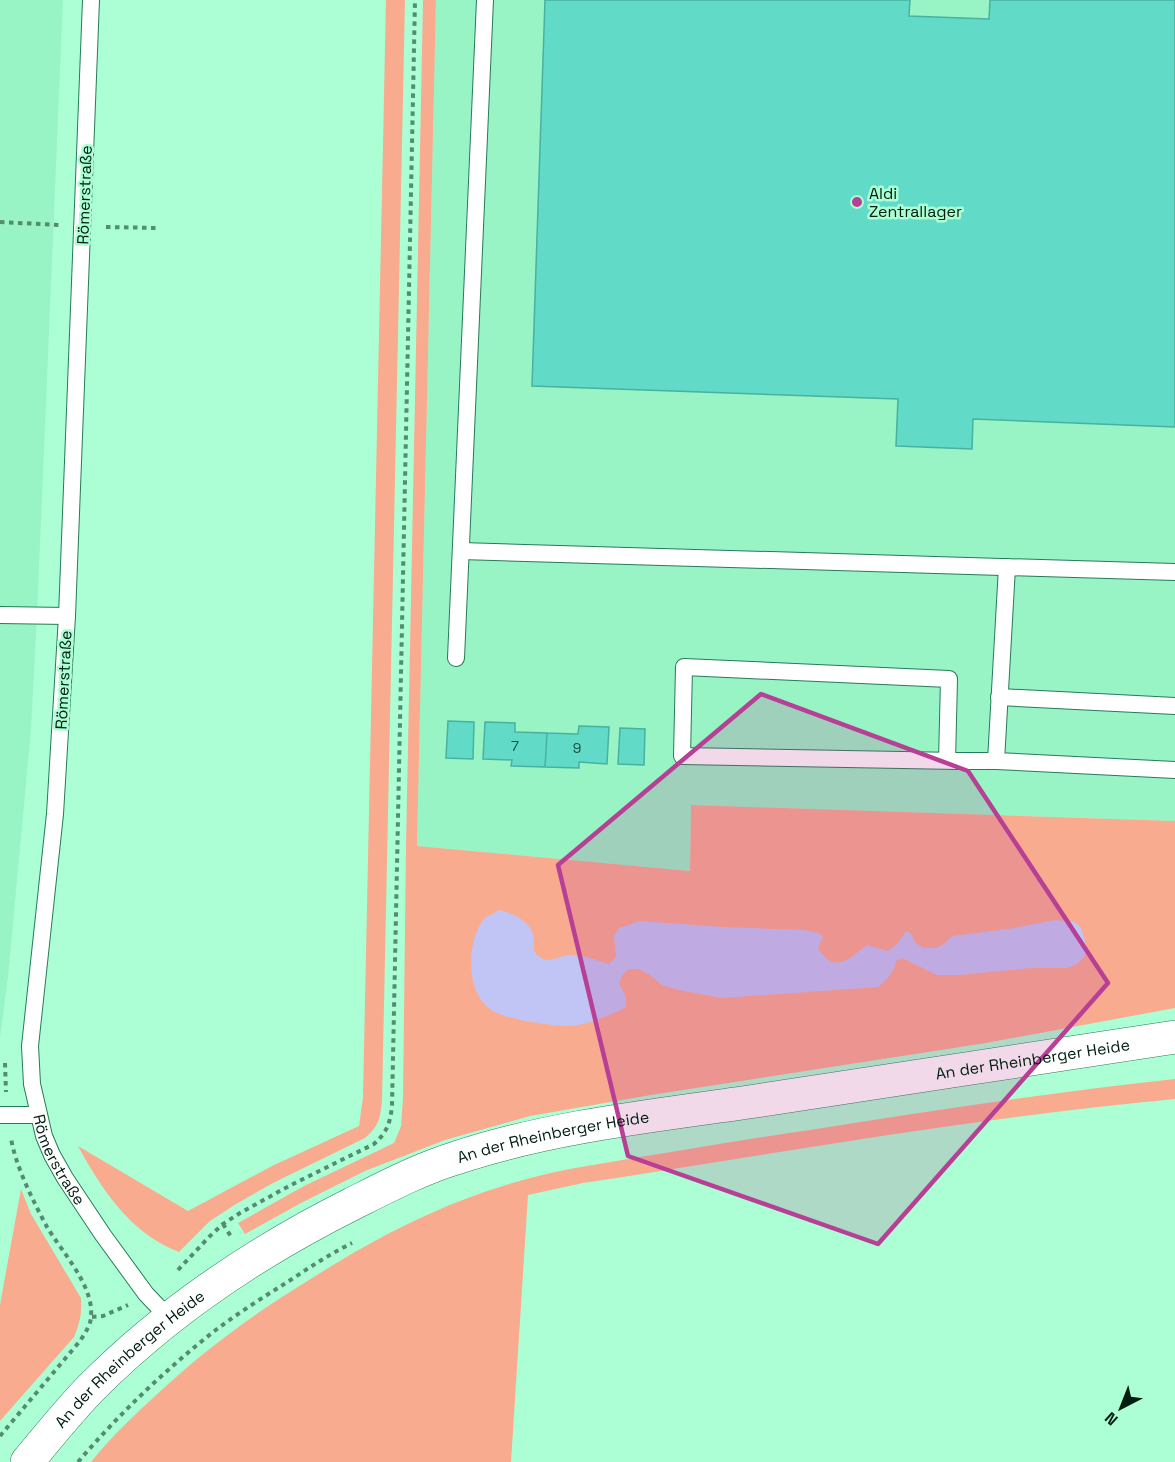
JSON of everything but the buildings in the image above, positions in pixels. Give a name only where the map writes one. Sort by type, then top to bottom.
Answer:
[{"type":"street","name":"An der Rheinberger Heide","points":[[27,1462],[90,1389],[169,1318],[213,1286],[328,1216],[380,1190],[456,1158],[526,1139],[629,1120],[1175,1037]]},
{"type":"lane","name":"Römerstraße","points":[[92,0],[66,616],[54,813],[30,1046],[32,1084],[44,1136],[65,1178],[146,1294],[169,1318]]},
{"type":"lane","points":[[456,658],[485,0]]},
{"type":"lane","points":[[461,551],[1175,572]]},
{"type":"lane","points":[[996,762],[1007,567]]},
{"type":"lane","points":[[0,615],[66,616]]},
{"type":"lane","points":[[947,761],[949,679],[684,667],[682,756],[996,762],[1175,770]]},
{"type":"lane","points":[[999,697],[1175,706]]},
{"type":"lane","points":[[0,1115],[38,1115]]},
{"type":"path","points":[[92,1317],[103,1316],[146,1294],[171,1276],[223,1224],[289,1186],[374,1144],[382,1137],[390,1123],[393,1094],[415,0]]},
{"type":"path","points":[[78,1462],[129,1406],[218,1328],[332,1253],[353,1242]]},
{"type":"highlighted area","points":[[761,694],[968,771],[1108,983],[878,1244],[628,1156],[558,865]]},
{"type":"shaded area","points":[[0,0],[63,0],[31,730],[8,977],[0,1038]]},
{"type":"shaded area","points":[[386,0],[405,0],[382,1101],[378,1122],[365,1138],[273,1183],[236,1204],[210,1221],[179,1252],[146,1234],[119,1209],[97,1179],[78,1146],[188,1211],[272,1166],[359,1126],[363,1097]]},
{"type":"shaded area","points":[[423,0],[436,0],[417,846],[690,871],[691,805],[1175,821],[1175,1008],[986,1043],[530,1116],[445,1140],[365,1171],[245,1234],[238,1223],[304,1186],[394,1143],[401,1126]]},
{"type":"shaded area","points":[[436,0],[1175,0],[1175,821],[691,805],[690,871],[417,846]]},
{"type":"shaded area","points":[[1175,1079],[1175,1099],[1036,1114],[898,1134],[583,1183],[528,1195],[511,1462],[91,1462],[127,1422],[183,1371],[271,1304],[360,1249],[466,1198],[537,1176],[566,1170],[992,1102]]},
{"type":"shaded area","points":[[21,1189],[31,1214],[81,1298],[81,1313],[74,1337],[0,1421],[0,1305]]},
{"type":"water","points":[[500,910],[528,925],[534,937],[534,950],[545,960],[573,955],[609,964],[616,957],[614,936],[619,928],[640,921],[803,930],[819,933],[823,937],[818,948],[830,961],[836,963],[848,959],[867,945],[888,951],[898,943],[906,931],[923,948],[936,948],[953,936],[1056,920],[1074,922],[1081,928],[1087,948],[1084,957],[1077,964],[1067,968],[1031,968],[937,975],[902,958],[896,961],[887,979],[878,987],[722,998],[662,985],[639,969],[629,969],[619,982],[626,998],[626,1007],[591,1022],[562,1026],[530,1022],[500,1014],[484,1003],[477,993],[471,968],[474,941],[484,919]]},
{"type":"place","name":"Aldi Zentrallager","points":[[857,202]]}]
